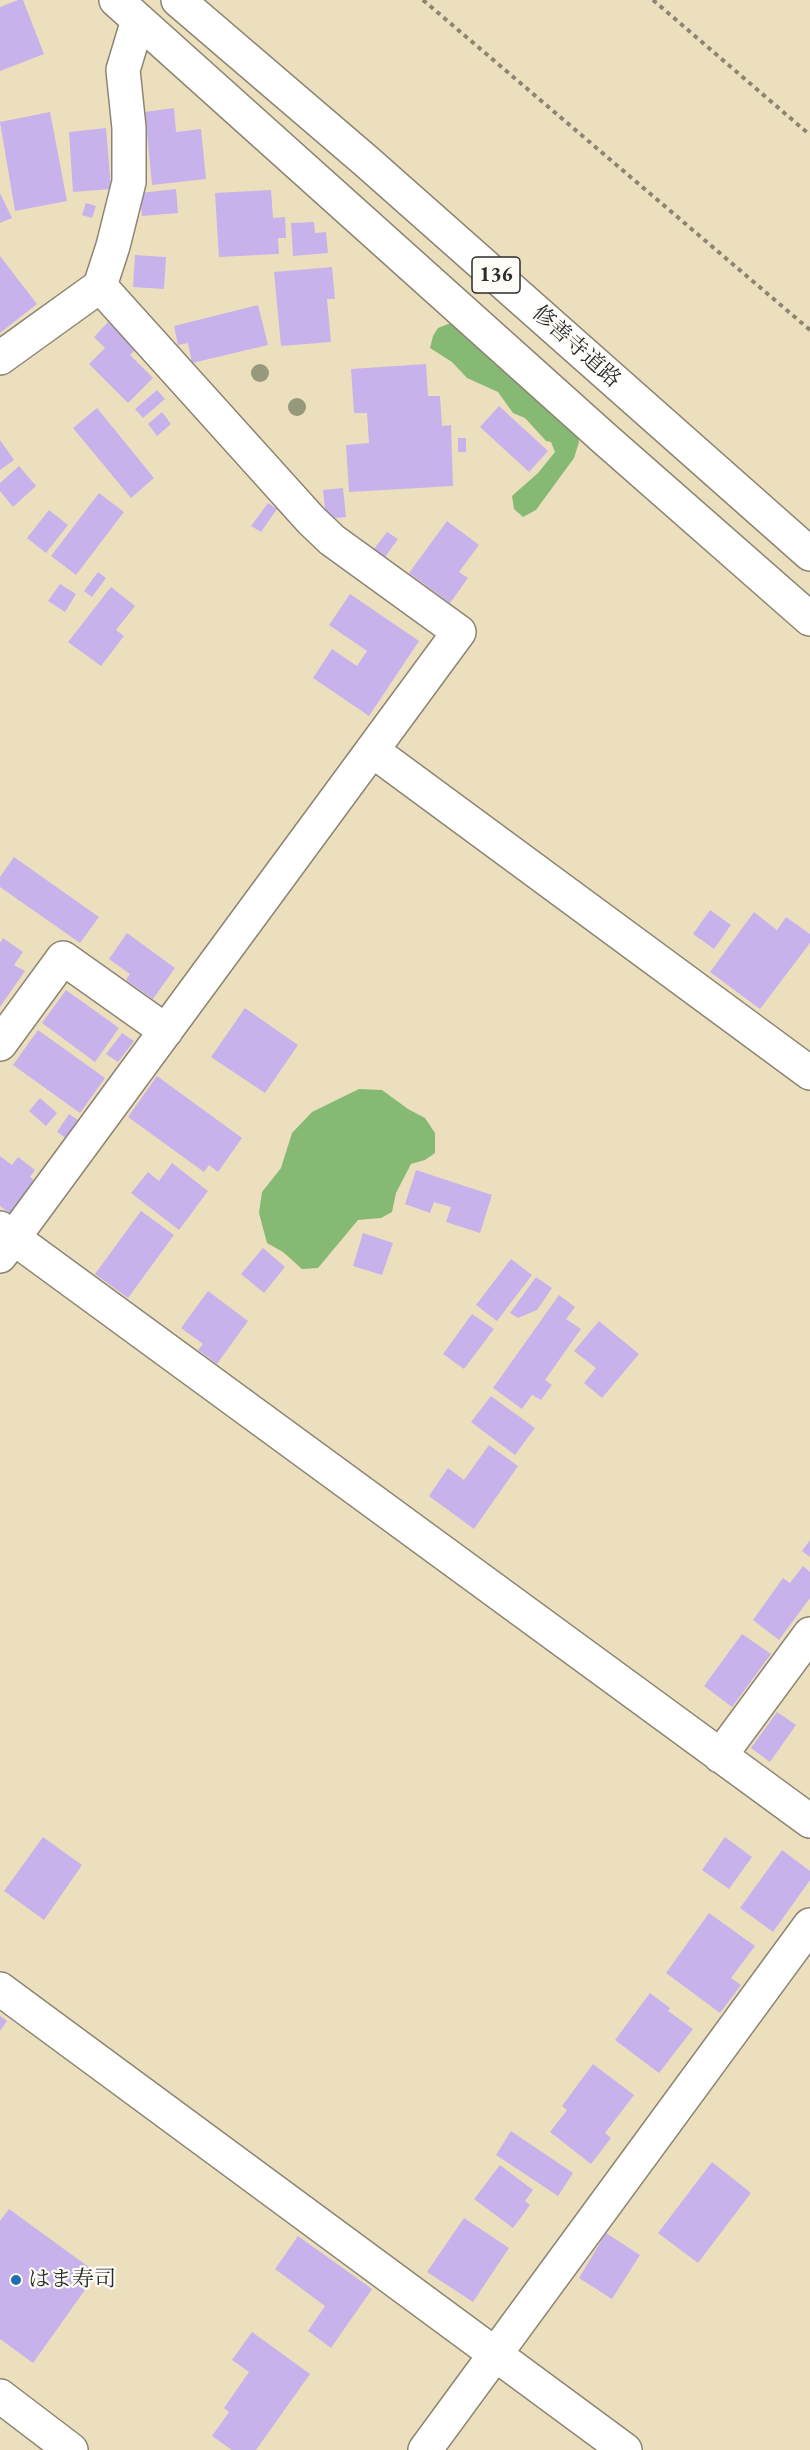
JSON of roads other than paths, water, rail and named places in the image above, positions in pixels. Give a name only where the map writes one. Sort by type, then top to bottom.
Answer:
[{"type":"main road","name":"修善寺道路","points":[[178,0],[366,161],[810,554]]},
{"type":"main road","points":[[0,358],[100,286],[129,182],[129,128],[123,70],[127,10]]},
{"type":"main road","points":[[127,10],[596,431],[810,618]]},
{"type":"main road","points":[[100,286],[311,520],[332,540],[459,632],[166,1031],[5,1241],[810,1821]]},
{"type":"main road","points":[[373,751],[810,1073]]},
{"type":"main road","points":[[0,1044],[63,958],[166,1031]]},
{"type":"main road","points":[[720,1756],[810,1634]]},
{"type":"main road","points":[[425,2450],[810,1925]]},
{"type":"main road","points":[[0,1989],[625,2450]]},
{"type":"main road","points":[[0,2396],[71,2450]]},
{"type":"place","name":"はま寿司","points":[[16,2280]]}]
